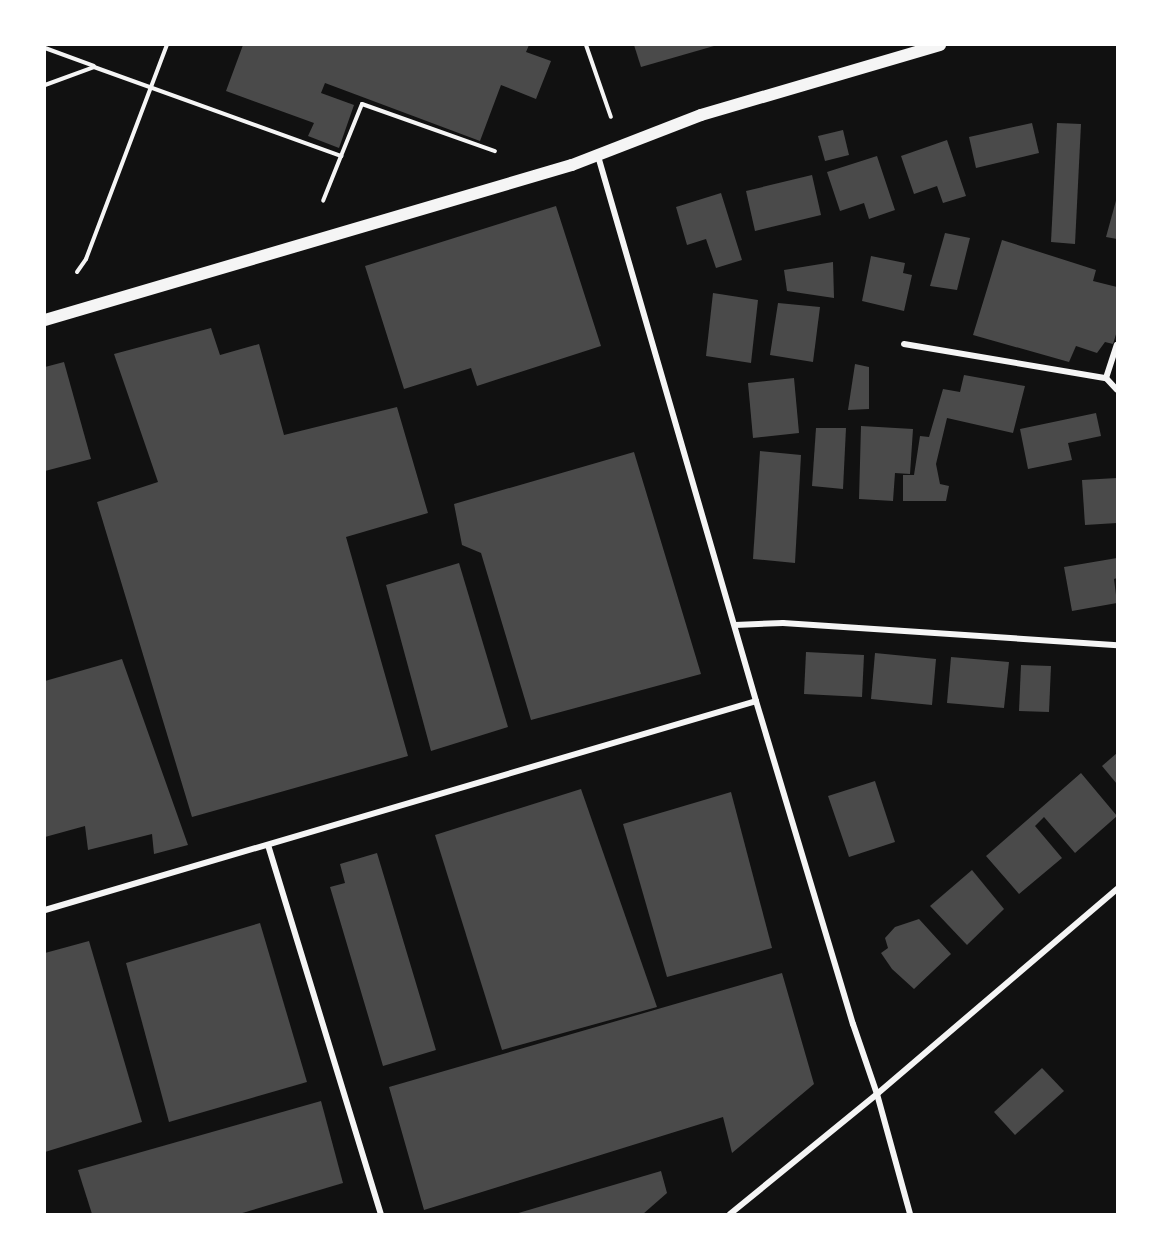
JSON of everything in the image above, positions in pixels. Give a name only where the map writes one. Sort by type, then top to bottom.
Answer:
[{"type":"main road","points":[[45,320],[597,156],[701,115],[940,45]]},
{"type":"street","points":[[597,156],[756,701],[853,1024],[877,1094],[910,1214]]},
{"type":"street","points":[[904,344],[1106,378],[1117,390]]},
{"type":"street","points":[[1106,378],[1117,345]]},
{"type":"street","points":[[735,625],[783,623],[1117,645]]},
{"type":"street","points":[[45,910],[756,701]]},
{"type":"street","points":[[268,845],[381,1214]]},
{"type":"street","points":[[730,1214],[877,1094],[1117,889]]},
{"type":"path","points":[[78,272],[86,259],[167,45]]},
{"type":"path","points":[[586,45],[611,117]]},
{"type":"path","points":[[45,48],[342,156]]},
{"type":"path","points":[[45,85],[94,67]]},
{"type":"path","points":[[323,201],[362,104],[495,151]]},
{"type":"building","points":[[243,45],[529,45],[526,52],[551,61],[536,99],[501,85],[480,141],[325,83],[321,93],[354,105],[339,148],[308,136],[314,123],[226,91]]},
{"type":"building","points":[[634,45],[714,45],[714,46],[641,67]]},
{"type":"building","points":[[1032,123],[1039,153],[976,168],[969,137]]},
{"type":"building","points":[[1057,123],[1081,124],[1075,244],[1051,242]]},
{"type":"building","points":[[843,130],[849,155],[825,161],[818,136]]},
{"type":"building","points":[[947,140],[966,196],[943,203],[937,186],[914,194],[901,156]]},
{"type":"building","points":[[877,156],[895,210],[869,219],[864,203],[840,211],[827,172]]},
{"type":"building","points":[[812,175],[821,215],[755,231],[746,191]]},
{"type":"building","points":[[721,193],[742,260],[716,268],[706,239],[687,245],[676,207]]},
{"type":"building","points":[[1117,197],[1117,239],[1106,237]]},
{"type":"building","points":[[556,206],[601,346],[477,386],[471,368],[404,389],[365,266]]},
{"type":"building","points":[[945,233],[970,238],[957,290],[930,286]]},
{"type":"building","points":[[1002,240],[1096,270],[1093,281],[1117,287],[1117,331],[1113,344],[1105,342],[1097,353],[1076,346],[1069,362],[973,335]]},
{"type":"building","points":[[871,256],[905,263],[903,273],[912,275],[904,311],[862,301]]},
{"type":"building","points":[[833,262],[834,298],[787,291],[784,270]]},
{"type":"building","points":[[713,293],[758,300],[751,363],[706,356]]},
{"type":"building","points":[[778,303],[820,307],[813,362],[770,355]]},
{"type":"building","points":[[211,328],[220,355],[259,344],[284,435],[397,407],[428,513],[346,537],[408,756],[192,817],[97,502],[158,482],[114,354]]},
{"type":"building","points":[[64,362],[91,459],[45,471],[45,367]]},
{"type":"building","points":[[855,364],[869,367],[869,409],[848,410]]},
{"type":"building","points":[[964,375],[1025,386],[1013,433],[947,418],[936,464],[940,484],[949,486],[946,501],[903,501],[903,475],[914,475],[920,436],[929,437],[943,389],[960,392]]},
{"type":"building","points":[[794,378],[799,433],[753,438],[748,383]]},
{"type":"building","points":[[1096,413],[1101,436],[1068,443],[1072,460],[1028,469],[1020,429]]},
{"type":"building","points":[[861,426],[913,429],[910,474],[895,473],[893,501],[859,499]]},
{"type":"building","points":[[816,428],[846,428],[843,489],[812,486]]},
{"type":"building","points":[[760,451],[801,455],[795,563],[753,559]]},
{"type":"building","points":[[634,452],[701,674],[531,720],[481,553],[462,545],[454,504]]},
{"type":"building","points":[[1117,478],[1117,523],[1085,525],[1082,480]]},
{"type":"building","points":[[1117,558],[1117,578],[1114,579],[1117,603],[1072,611],[1064,567]]},
{"type":"building","points":[[459,563],[508,727],[431,751],[386,585]]},
{"type":"building","points":[[806,652],[864,655],[862,697],[804,694]]},
{"type":"building","points":[[875,653],[936,659],[932,705],[871,699]]},
{"type":"building","points":[[951,657],[1009,662],[1004,708],[947,703]]},
{"type":"building","points":[[122,659],[188,845],[154,854],[152,834],[88,850],[85,826],[45,837],[45,681]]},
{"type":"building","points":[[1021,665],[1051,666],[1049,712],[1019,711]]},
{"type":"building","points":[[1117,753],[1117,784],[1102,766]]},
{"type":"building","points":[[1081,773],[1117,816],[1075,853],[1044,817],[1035,826],[1062,858],[1019,894],[986,856]]},
{"type":"building","points":[[875,781],[895,842],[849,857],[828,796]]},
{"type":"building","points":[[581,789],[657,1007],[502,1050],[435,835]]},
{"type":"building","points":[[731,792],[772,948],[667,977],[623,824]]},
{"type":"building","points":[[377,853],[436,1050],[383,1066],[330,887],[345,883],[340,864]]},
{"type":"building","points":[[972,870],[1004,909],[967,945],[930,906]]},
{"type":"building","points":[[919,919],[951,954],[914,989],[892,969],[881,953],[888,948],[885,938],[895,927]]},
{"type":"building","points":[[260,923],[307,1082],[169,1122],[126,963]]},
{"type":"building","points":[[89,941],[142,1122],[45,1152],[45,953]]},
{"type":"building","points":[[782,973],[814,1084],[732,1153],[723,1117],[424,1210],[389,1087]]},
{"type":"building","points":[[1042,1068],[1064,1091],[1015,1135],[994,1112]]},
{"type":"building","points":[[321,1101],[343,1183],[239,1214],[92,1214],[78,1170]]},
{"type":"building","points":[[661,1171],[667,1193],[643,1214],[515,1214]]}]
